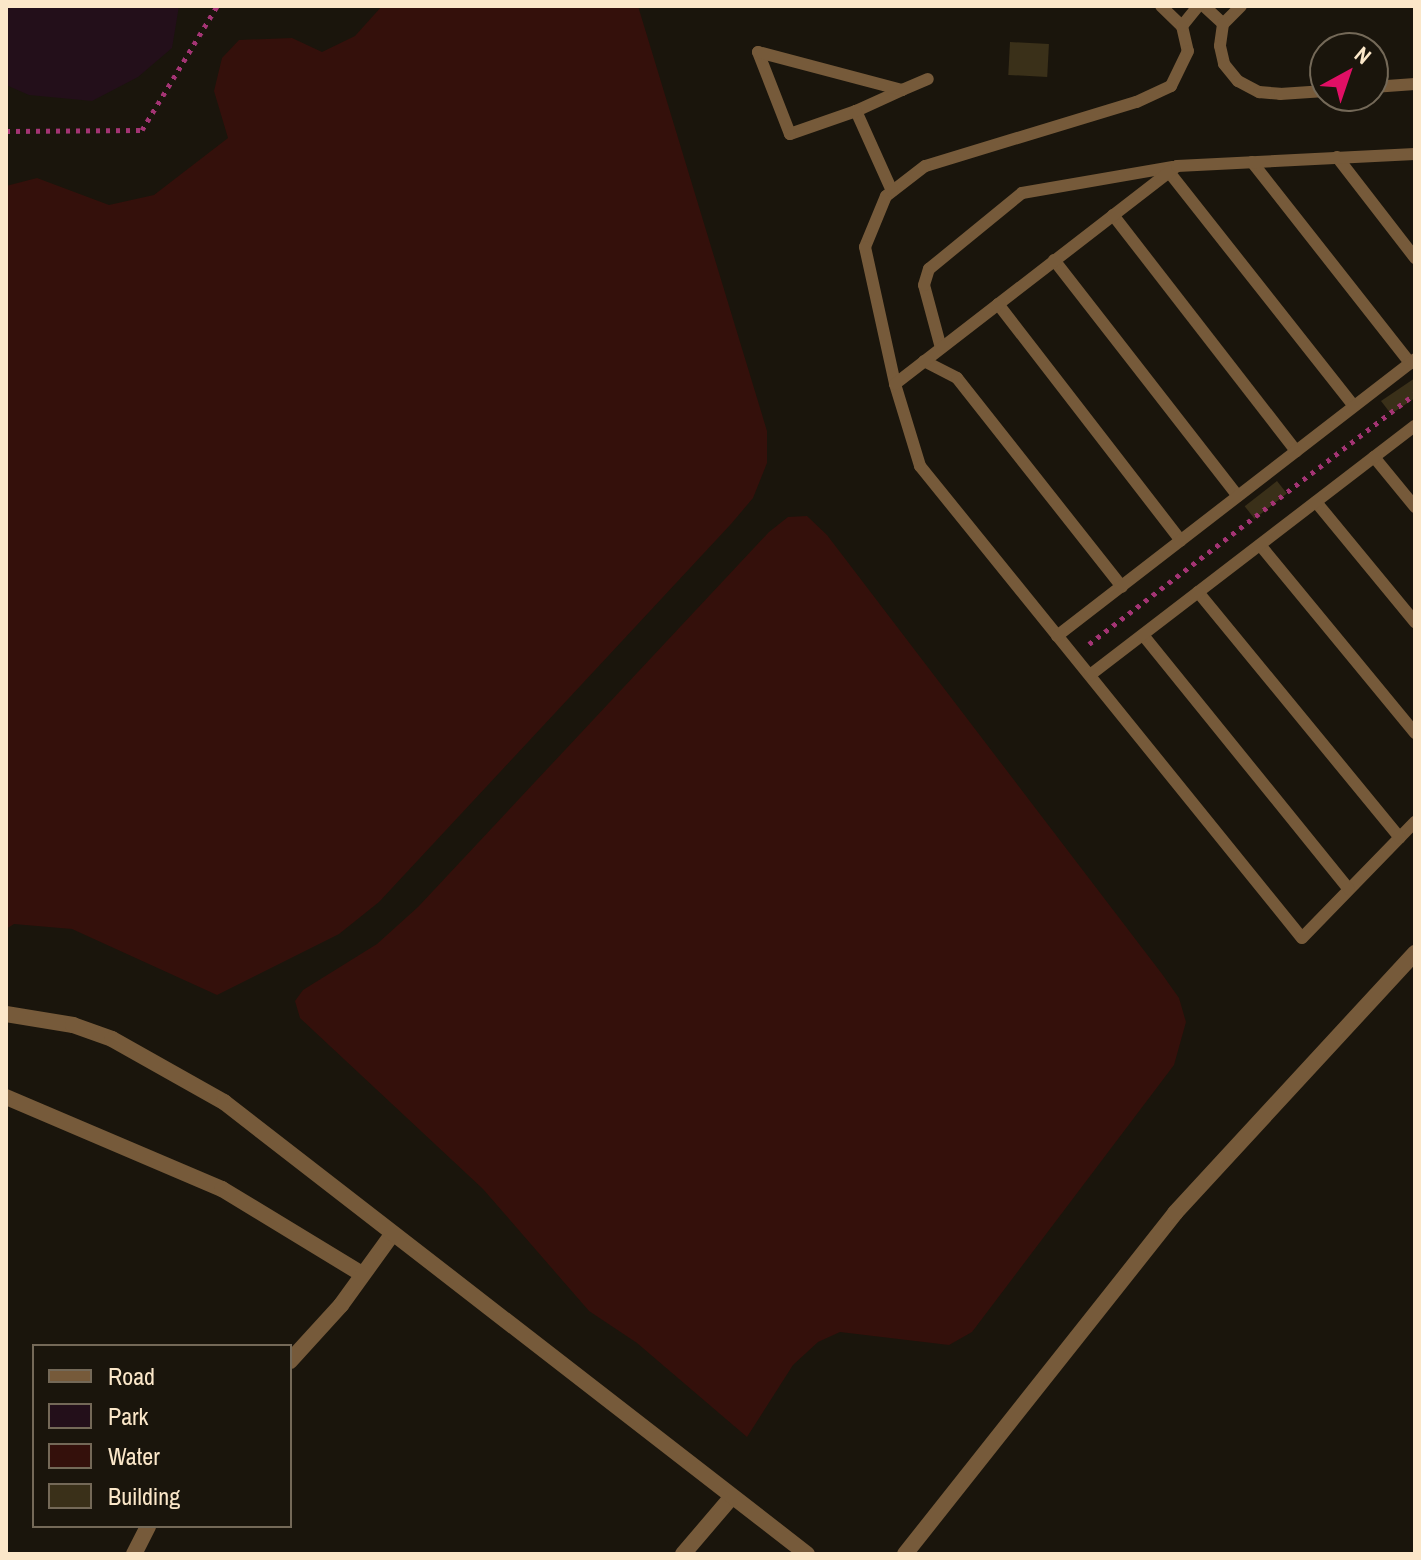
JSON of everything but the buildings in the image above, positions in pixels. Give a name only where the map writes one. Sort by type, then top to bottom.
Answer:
[{"type":"street","points":[[905,1554],[1175,1213],[1415,953]]},
{"type":"street","points":[[6,1014],[73,1025],[182,1075],[224,1102],[730,1499],[807,1554]]},
{"type":"street","points":[[6,1097],[222,1189],[362,1274]]},
{"type":"street","points":[[292,1359],[391,1236]]},
{"type":"street","points":[[683,1554],[730,1499]]},
{"type":"street","points":[[134,1554],[147,1528]]},
{"type":"lane","points":[[1161,6],[1182,26],[1188,51],[1182,70],[1171,86],[1157,94],[925,166],[892,191],[865,247],[895,384],[920,466],[1302,938],[1415,822]]},
{"type":"lane","points":[[1182,26],[1198,6]]},
{"type":"lane","points":[[1204,6],[1223,24],[1224,64],[1238,81],[1280,94],[1309,92]]},
{"type":"lane","points":[[1223,24],[1241,6]]},
{"type":"lane","points":[[902,90],[758,52],[790,134],[856,111],[928,79]]},
{"type":"lane","points":[[1389,86],[1415,84]]},
{"type":"lane","points":[[856,111],[892,191]]},
{"type":"lane","points":[[941,348],[924,285],[929,269],[1022,193],[1173,169],[1415,154]]},
{"type":"lane","points":[[1337,157],[1415,258]]},
{"type":"lane","points":[[1057,636],[1413,361],[1252,162]]},
{"type":"lane","points":[[895,384],[1173,169]]},
{"type":"lane","points":[[1173,169],[1354,406]]},
{"type":"lane","points":[[1113,215],[1296,451]]},
{"type":"lane","points":[[1054,260],[1238,496]]},
{"type":"lane","points":[[998,304],[1181,541]]},
{"type":"lane","points":[[924,361],[957,378],[1122,587]]},
{"type":"lane","points":[[1090,675],[1415,426]]},
{"type":"lane","points":[[1374,457],[1415,507]]},
{"type":"lane","points":[[1316,502],[1415,622]]},
{"type":"lane","points":[[1260,545],[1415,733]]},
{"type":"lane","points":[[1198,592],[1400,838]]},
{"type":"lane","points":[[1143,635],[1349,889]]},
{"type":"path","points":[[6,131],[142,130],[217,6]]},
{"type":"path","points":[[1084,647],[1415,394]]},
{"type":"green space","points":[[6,6],[179,6],[172,48],[138,77],[92,101],[29,95],[6,85]]},
{"type":"water","points":[[382,6],[638,6],[767,431],[767,463],[753,498],[731,524],[379,902],[339,934],[217,995],[72,929],[14,924],[6,929],[6,186],[37,178],[109,205],[154,195],[228,138],[214,91],[222,58],[239,40],[292,38],[322,52],[355,36]]},
{"type":"water","points":[[807,516],[827,535],[1162,974],[1179,998],[1186,1022],[1174,1065],[972,1332],[949,1345],[840,1332],[818,1342],[793,1365],[747,1437],[637,1343],[589,1311],[483,1189],[300,1018],[295,1001],[303,990],[377,944],[418,907],[769,532],[788,517]]}]
